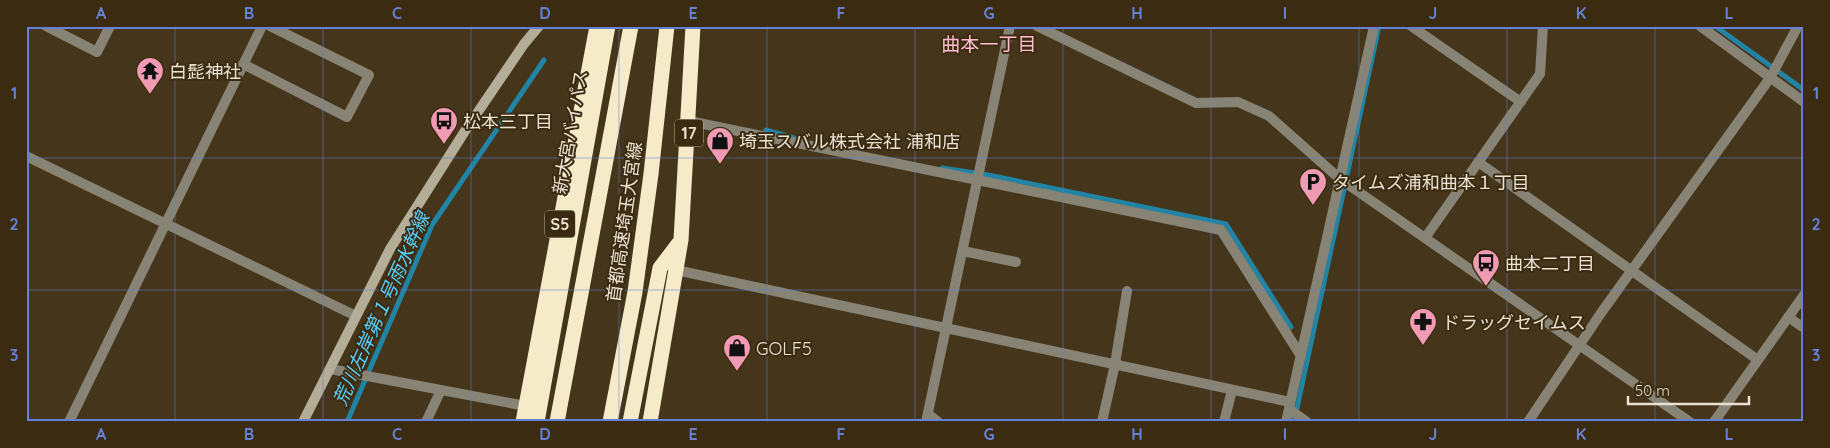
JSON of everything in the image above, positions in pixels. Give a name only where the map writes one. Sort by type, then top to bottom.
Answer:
[{"type":"highway","name":"S5","points":[[523,422],[597,26]]},
{"type":"highway","name":"新大宮バイパス","points":[[539,415],[608,26]]},
{"type":"highway","name":"首都高速埼玉大宮線","points":[[557,422],[631,26]]},
{"type":"highway","name":"首都高速埼玉大宮線","points":[[610,422],[635,292],[650,184],[667,26]]},
{"type":"highway","name":"17","points":[[650,422],[681,240],[694,26]]},
{"type":"highway","points":[[630,422],[660,268],[681,240]]},
{"type":"street","points":[[46,26],[97,52],[110,26]]},
{"type":"street","points":[[70,422],[262,26]]},
{"type":"street","points":[[243,64],[347,117],[369,75],[270,26]]},
{"type":"street","points":[[303,422],[390,249],[519,52],[539,26]]},
{"type":"street","points":[[602,26],[606,42]]},
{"type":"street","points":[[938,422],[927,418],[1010,26]]},
{"type":"street","points":[[1037,26],[1196,104],[1238,102],[1269,116],[1340,179],[1690,422]]},
{"type":"street","points":[[1286,422],[1374,26]]},
{"type":"street","points":[[1411,26],[1521,102]]},
{"type":"street","points":[[1425,238],[1540,74],[1543,26]]},
{"type":"street","points":[[1700,26],[1804,102]]},
{"type":"street","points":[[1528,422],[1632,270],[1770,78],[1798,26]]},
{"type":"street","points":[[689,121],[1221,230],[1301,356]]},
{"type":"street","points":[[26,156],[356,316]]},
{"type":"street","points":[[1478,162],[1758,360]]},
{"type":"street","points":[[962,251],[1016,262]]},
{"type":"street","points":[[676,270],[1232,390],[1290,406],[1307,422]]},
{"type":"street","points":[[1102,422],[1115,364],[1127,291]]},
{"type":"street","points":[[1714,422],[1804,295]]},
{"type":"street","points":[[1788,317],[1804,328]]},
{"type":"street","points":[[330,369],[441,390],[539,415]]},
{"type":"street","points":[[426,422],[441,390]]},
{"type":"street","points":[[1224,422],[1232,390]]},
{"type":"waterway","points":[[1294,422],[1379,26]]},
{"type":"waterway","points":[[1715,26],[1804,90]]},
{"type":"waterway","name":"荒川左岸第１号雨水幹線","points":[[347,422],[432,225],[544,60]]},
{"type":"waterway","points":[[766,130],[794,138]]},
{"type":"waterway","points":[[942,168],[988,175],[1226,224],[1291,327]]},
{"type":"place","name":"白髭神社","points":[[150,95]]},
{"type":"place","name":"松本三丁目","points":[[444,145]]},
{"type":"place","name":"埼玉スバル株式会社 浦和店","points":[[720,165]]},
{"type":"place","name":"タイムズ浦和曲本１丁目","points":[[1313,206]]},
{"type":"place","name":"曲本二丁目","points":[[1486,287]]},
{"type":"place","name":"ドラッグセイムス","points":[[1423,346]]},
{"type":"place","name":"GOLF5","points":[[737,372]]},
{"type":"district","name":"曲本一丁目","points":[[989,44]]}]
